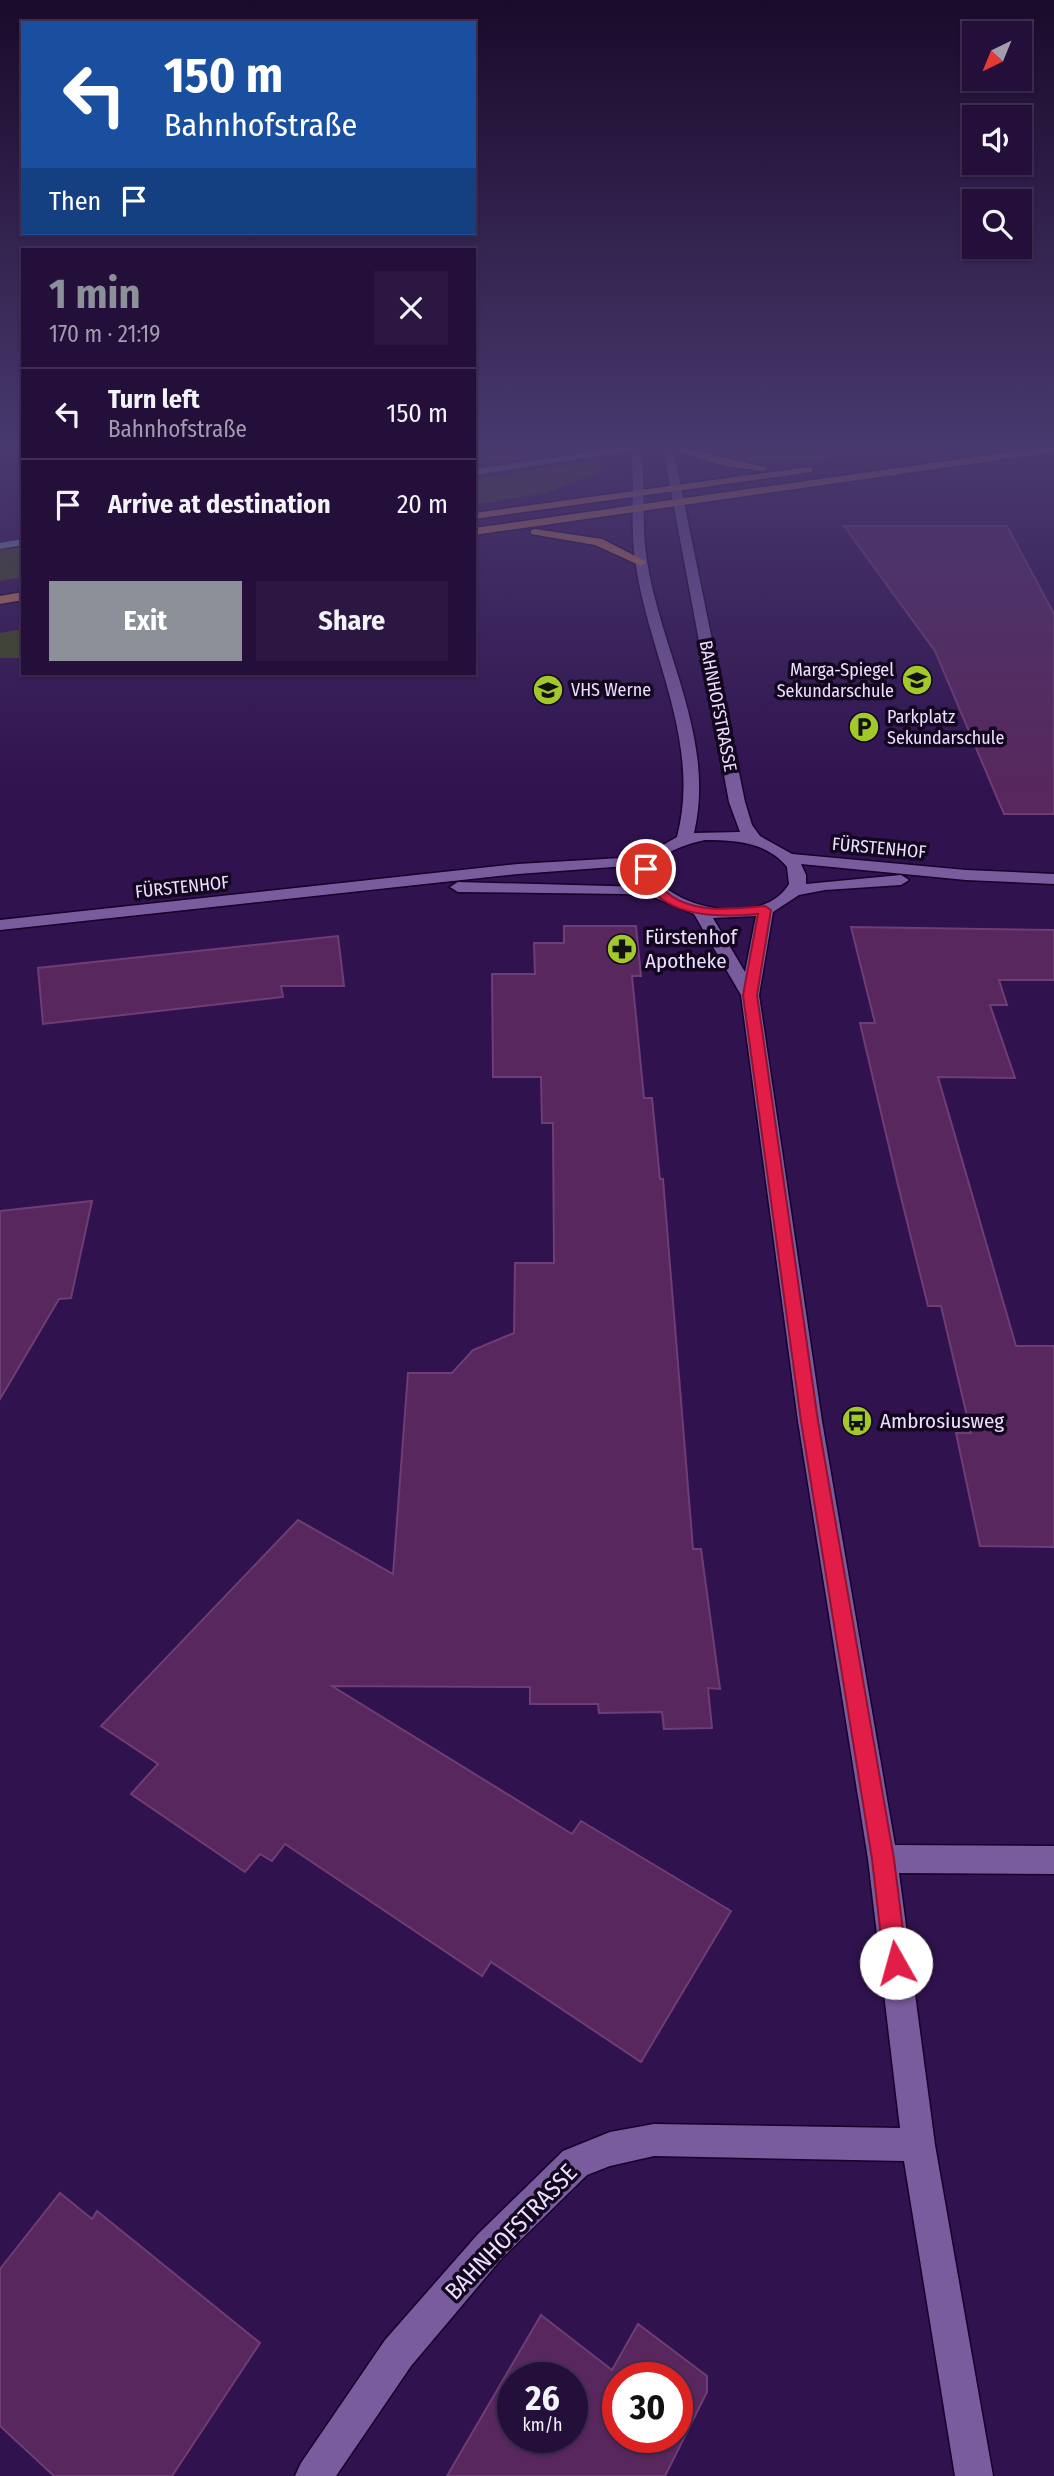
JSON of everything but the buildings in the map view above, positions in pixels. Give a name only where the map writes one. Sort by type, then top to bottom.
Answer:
[{"type":"main road","points":[[0,590],[21,587]]},
{"type":"main road","points":[[0,600],[21,596]]},
{"type":"street","name":"BAHNHOFSTRASSE","points":[[641,564],[686,740],[694,800],[685,838]]},
{"type":"street","name":"BAHNHOFSTRASSE","points":[[692,564],[737,802],[744,826],[754,839]]},
{"type":"street","points":[[705,835],[754,839],[789,858],[797,869],[799,879],[795,891],[786,900],[765,910],[721,914],[701,911],[677,904],[661,894],[650,881],[646,869],[650,859],[662,847],[685,838],[705,835]]},
{"type":"street","name":"FÜRSTENHOF","points":[[789,858],[965,876],[1054,879]]},
{"type":"street","name":"FÜRSTENHOF","points":[[0,925],[518,869],[650,859]]},
{"type":"street","name":"FÜRSTENHOF","points":[[795,891],[825,885],[965,876]]},
{"type":"street","name":"FÜRSTENHOF","points":[[369,886],[626,889],[661,894]]},
{"type":"street","points":[[765,910],[750,995],[810,1421],[883,1859],[918,2145],[974,2476]]},
{"type":"street","points":[[701,911],[750,995]]},
{"type":"street","points":[[883,1859],[1054,1860]]},
{"type":"street","name":"BAHNHOFSTRASSE","points":[[314,2476],[398,2353],[490,2246],[575,2163],[610,2149],[654,2140],[918,2145]]},
{"type":"green space","points":[[0,564],[21,564],[21,577],[0,581]]},
{"type":"green space","points":[[21,629],[21,658],[0,658],[0,633]]},
{"type":"place","name":"Marga-Spiegel Sekundarschule","points":[[917,680]]},
{"type":"place","name":"VHS Werne","points":[[548,690]]},
{"type":"place","name":"Parkplatz Sekundarschule","points":[[864,727]]},
{"type":"place","name":"Fürstenhof Apotheke","points":[[622,949]]},
{"type":"place","name":"Ambrosiusweg","points":[[857,1421]]},
{"type":"route","points":[[646,869],[650,881],[661,894],[677,904],[721,914],[765,910],[750,995],[810,1421],[883,1859],[896,1963]]}]
